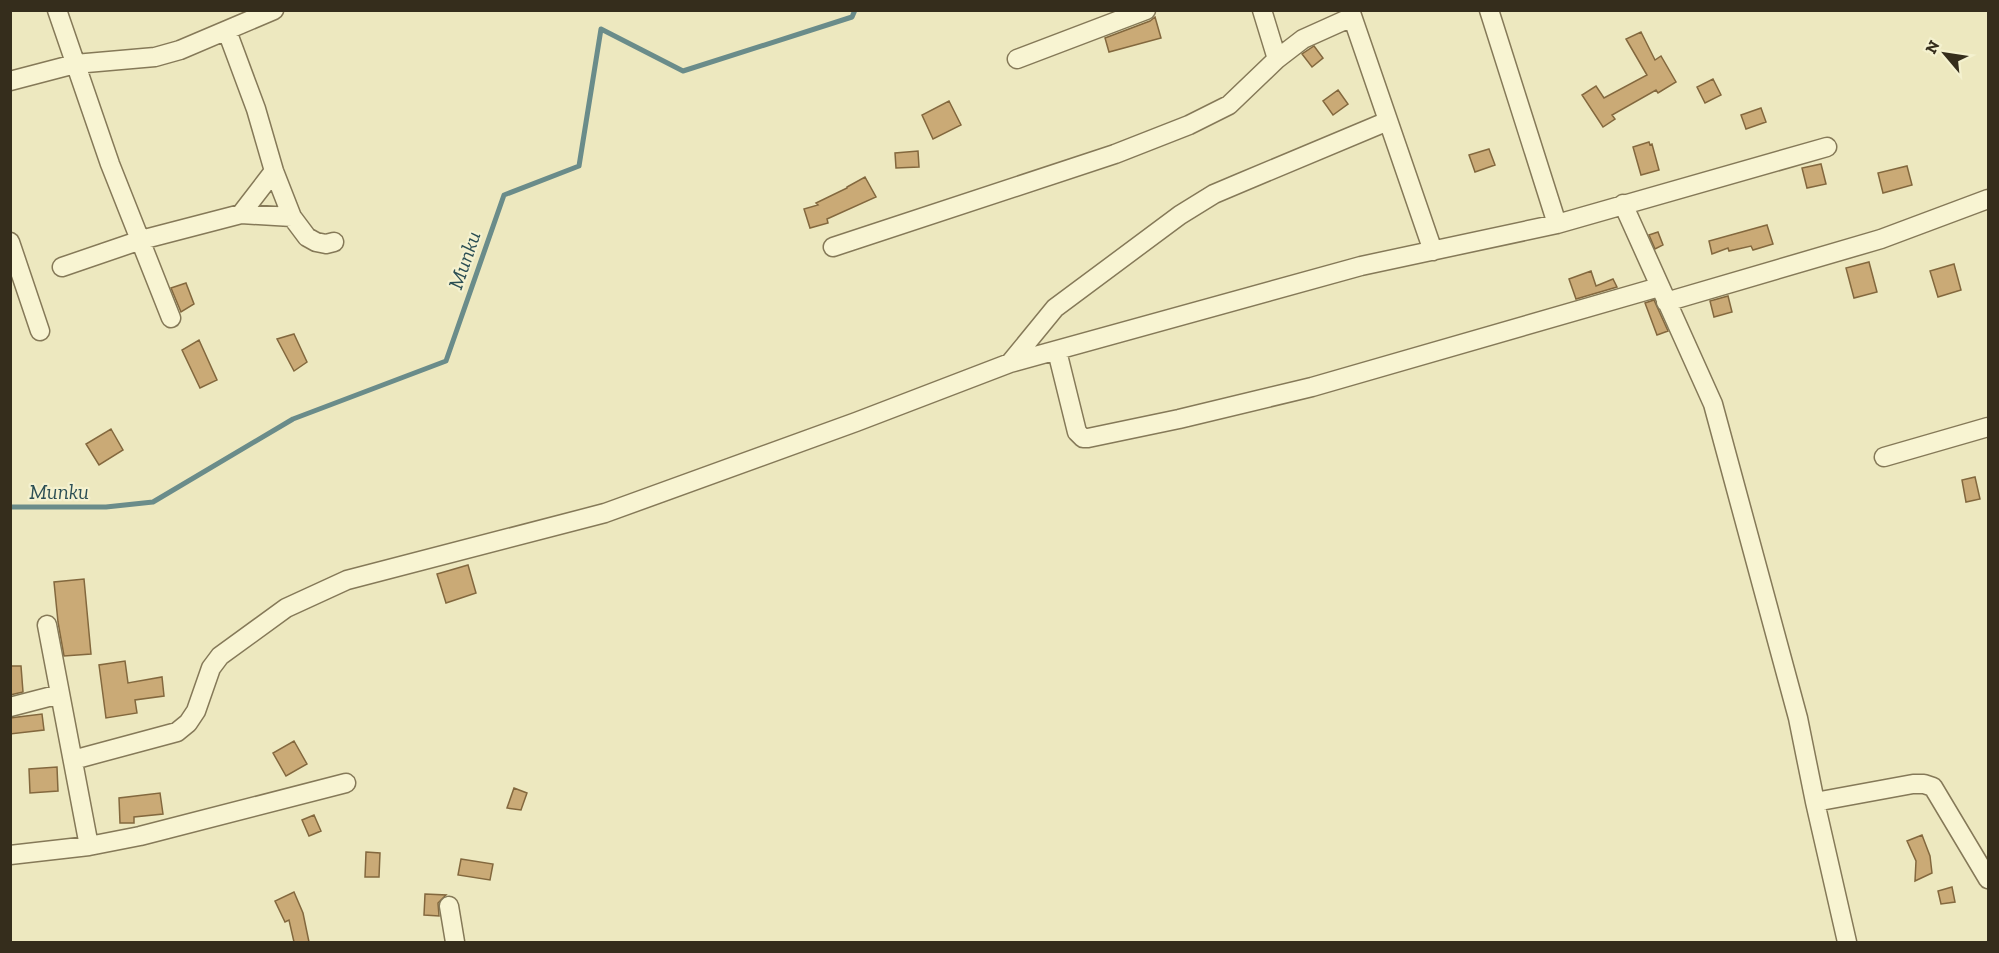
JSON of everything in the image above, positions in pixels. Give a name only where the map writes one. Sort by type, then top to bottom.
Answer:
[{"type":"street","points":[[57,10],[110,164],[171,318]]},
{"type":"street","points":[[10,81],[75,64],[155,57],[180,50],[274,10]]},
{"type":"street","points":[[1017,59],[1146,10]]},
{"type":"street","points":[[1262,10],[1277,59]]},
{"type":"street","points":[[1489,10],[1557,224]]},
{"type":"street","points":[[833,247],[1115,154],[1189,124],[1229,105],[1277,59],[1303,39],[1351,14],[1433,251]]},
{"type":"street","points":[[226,31],[256,109],[274,171],[292,217],[308,237],[316,242],[326,244],[334,242]]},
{"type":"street","points":[[1010,363],[1055,308],[1180,215],[1214,194],[1388,121]]},
{"type":"street","points":[[73,760],[177,732],[188,723],[196,711],[211,668],[226,651],[286,608],[347,580],[605,513],[856,422],[1010,363],[1361,266],[1557,224],[1827,147]]},
{"type":"street","points":[[241,214],[274,171]]},
{"type":"street","points":[[1057,351],[1077,432],[1083,438],[1088,438],[1312,387],[1881,239],[1989,200]]},
{"type":"street","points":[[1623,204],[1713,404],[1798,718],[1847,942]]},
{"type":"street","points":[[62,267],[141,240],[241,214],[292,217]]},
{"type":"street","points":[[10,242],[40,331]]},
{"type":"street","points":[[1884,457],[1989,427]]},
{"type":"street","points":[[46,625],[89,846]]},
{"type":"street","points":[[10,707],[60,694]]},
{"type":"street","points":[[10,855],[89,846],[140,836],[346,783]]},
{"type":"street","points":[[1815,802],[1913,784],[1933,787],[1989,879]]},
{"type":"street","points":[[449,906],[455,942]]},
{"type":"building","points":[[1155,17],[1161,38],[1109,52],[1105,38]]},
{"type":"building","points":[[1641,32],[1655,60],[1661,56],[1676,82],[1658,93],[1656,90],[1612,115],[1615,119],[1603,127],[1582,95],[1596,86],[1604,98],[1647,75],[1626,39]]},
{"type":"building","points":[[1314,46],[1323,58],[1312,67],[1302,54]]},
{"type":"building","points":[[1713,79],[1721,95],[1705,103],[1697,87]]},
{"type":"building","points":[[1338,90],[1348,104],[1333,115],[1323,101]]},
{"type":"building","points":[[949,101],[961,125],[933,139],[922,115]]},
{"type":"building","points":[[1761,108],[1766,122],[1746,129],[1741,115]]},
{"type":"building","points":[[1649,142],[1650,145],[1652,144],[1659,170],[1641,175],[1633,147]]},
{"type":"building","points":[[1489,149],[1495,165],[1475,172],[1469,155]]},
{"type":"building","points":[[918,151],[919,167],[896,168],[895,153]]},
{"type":"building","points":[[1821,164],[1826,184],[1807,188],[1802,168]]},
{"type":"building","points":[[1907,166],[1912,185],[1883,193],[1878,173]]},
{"type":"building","points":[[865,177],[876,197],[827,219],[828,223],[810,228],[804,209],[818,205],[816,203]]},
{"type":"building","points":[[1767,225],[1773,244],[1753,250],[1751,246],[1729,251],[1728,248],[1712,254],[1709,241]]},
{"type":"building","points":[[1658,232],[1663,245],[1655,249],[1649,235]]},
{"type":"building","points":[[1869,262],[1877,292],[1854,298],[1846,268]]},
{"type":"building","points":[[1954,264],[1961,290],[1938,297],[1930,271]]},
{"type":"building","points":[[1591,271],[1596,286],[1613,279],[1617,287],[1576,299],[1569,279]]},
{"type":"building","points":[[186,283],[194,304],[181,312],[171,288]]},
{"type":"building","points":[[1728,296],[1732,312],[1714,317],[1710,301]]},
{"type":"building","points":[[1654,300],[1668,331],[1657,335],[1645,303]]},
{"type":"building","points":[[294,334],[307,362],[294,371],[277,339]]},
{"type":"building","points":[[199,340],[217,380],[200,388],[182,350]]},
{"type":"building","points":[[111,429],[123,450],[99,465],[86,444]]},
{"type":"building","points":[[1975,477],[1980,499],[1966,502],[1962,480]]},
{"type":"building","points":[[468,565],[476,593],[446,603],[437,574]]},
{"type":"building","points":[[84,579],[91,654],[64,656],[54,582]]},
{"type":"building","points":[[125,661],[128,683],[162,677],[164,696],[135,700],[137,713],[106,718],[99,665]]},
{"type":"building","points":[[10,666],[21,666],[23,692],[10,695]]},
{"type":"building","points":[[42,714],[44,730],[10,734],[10,718]]},
{"type":"building","points":[[294,741],[307,764],[286,776],[273,753]]},
{"type":"building","points":[[57,767],[58,791],[30,793],[29,769]]},
{"type":"building","points":[[514,788],[527,793],[521,810],[507,808]]},
{"type":"building","points":[[160,793],[163,814],[134,817],[134,823],[120,823],[119,798]]},
{"type":"building","points":[[314,815],[321,831],[309,836],[302,820]]},
{"type":"building","points":[[1922,835],[1930,856],[1932,873],[1915,881],[1916,861],[1907,841]]},
{"type":"building","points":[[366,852],[380,853],[379,877],[365,877]]},
{"type":"building","points":[[461,859],[493,864],[490,880],[458,875]]},
{"type":"building","points":[[1952,887],[1955,902],[1941,904],[1938,891]]},
{"type":"building","points":[[294,892],[303,913],[309,942],[294,942],[289,920],[285,922],[275,901]]},
{"type":"building","points":[[425,894],[446,895],[438,903],[439,916],[424,915]]},
{"type":"waterway","name":"Munku","points":[[10,507],[106,507],[153,502],[293,419],[446,361],[504,195],[579,166],[601,29],[683,71],[852,17],[855,10]]}]
